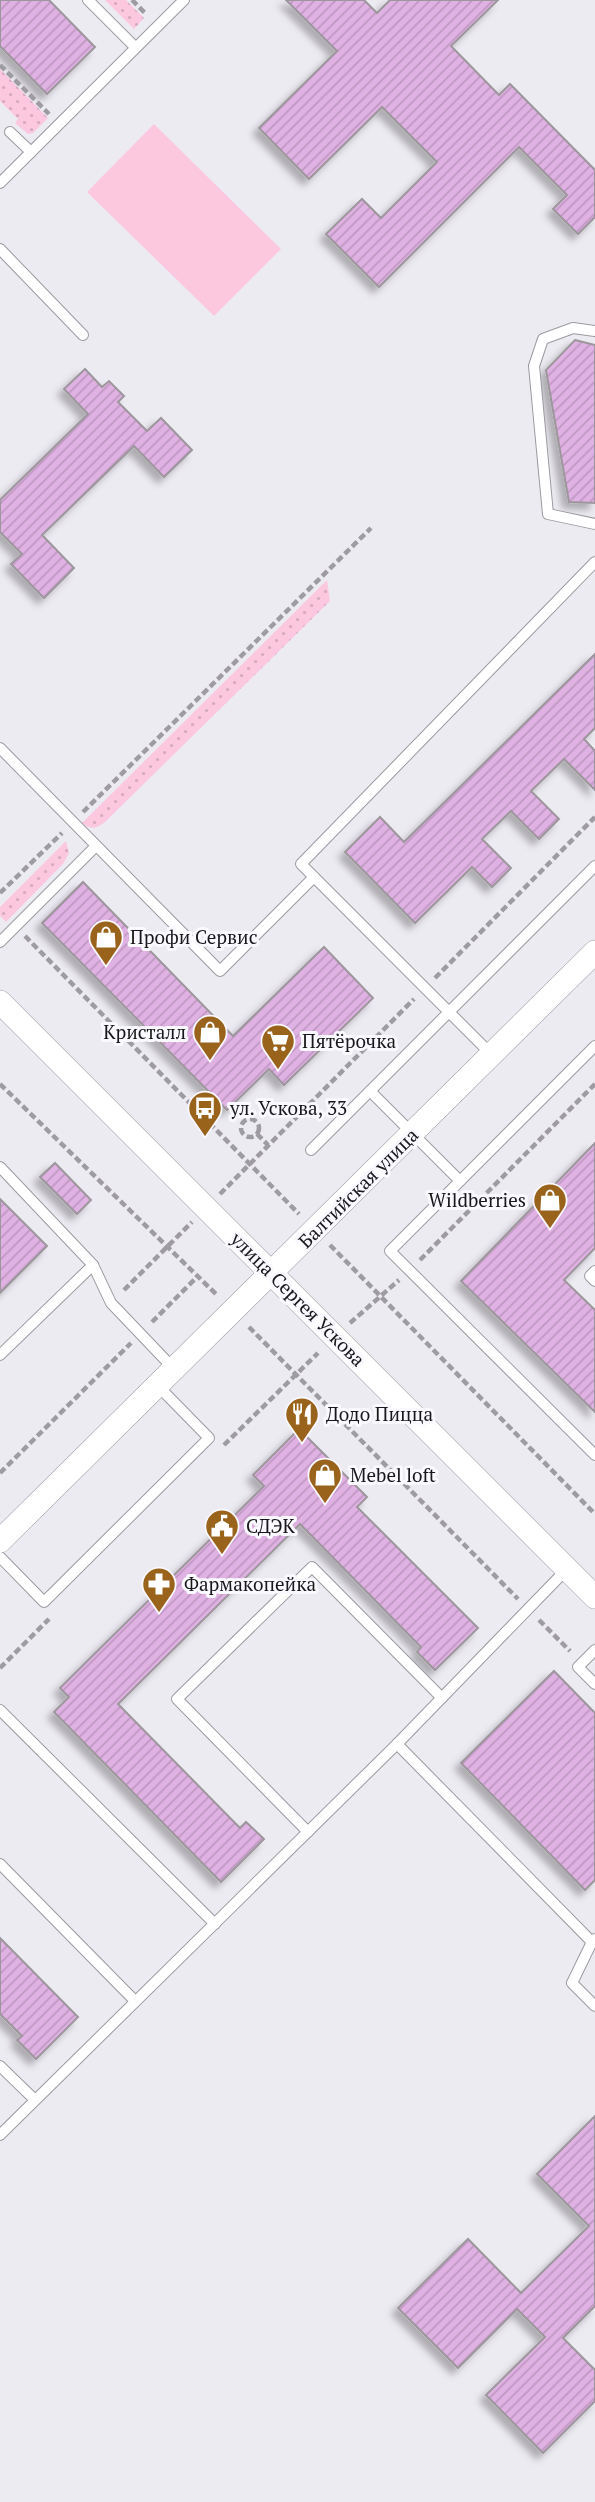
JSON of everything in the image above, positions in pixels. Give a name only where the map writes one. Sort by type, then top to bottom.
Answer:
[{"type":"street","name":"Балтийская улица","points":[[0,1541],[595,952]]},
{"type":"street","name":"улица Сергея Ускова","points":[[0,1002],[595,1597]]},
{"type":"lane","points":[[88,0],[135,47]]},
{"type":"lane","points":[[0,183],[184,0]]},
{"type":"lane","points":[[10,132],[31,152]]},
{"type":"lane","points":[[0,249],[83,335]]},
{"type":"lane","points":[[595,331],[573,328],[544,339],[534,366],[548,514],[595,524]]},
{"type":"lane","points":[[492,1055],[300,864],[595,562]]},
{"type":"lane","points":[[0,748],[220,971],[314,877]]},
{"type":"lane","points":[[0,942],[96,846]]},
{"type":"lane","points":[[311,1150],[595,866]]},
{"type":"lane","points":[[595,1046],[390,1251],[595,1455]]},
{"type":"lane","points":[[370,1091],[460,1181]]},
{"type":"lane","points":[[0,1167],[93,1265],[111,1303],[174,1369]]},
{"type":"lane","points":[[0,1355],[93,1265]]},
{"type":"lane","points":[[595,1271],[590,1276],[595,1281]]},
{"type":"lane","points":[[0,1557],[44,1602],[209,1438],[158,1386]]},
{"type":"lane","points":[[308,1832],[177,1699],[312,1567],[442,1699]]},
{"type":"lane","points":[[0,2135],[397,1744],[567,1569]]},
{"type":"lane","points":[[595,1650],[578,1667],[595,1684]]},
{"type":"lane","points":[[0,1710],[215,1924]]},
{"type":"lane","points":[[397,1744],[594,1940],[572,1983],[595,2006]]},
{"type":"lane","points":[[0,1864],[135,2001]]},
{"type":"lane","points":[[0,2066],[34,2100]]},
{"type":"path","points":[[0,65],[59,124]]},
{"type":"path","points":[[0,893],[371,528]]},
{"type":"path","points":[[15,926],[595,1514]]},
{"type":"path","points":[[0,1084],[168,1246],[582,1663]]},
{"type":"path","points":[[335,1336],[410,1270],[595,1084]]},
{"type":"path","points":[[250,1118],[255,1120],[260,1128],[257,1134],[247,1138],[242,1133],[241,1126],[244,1121],[250,1118]]},
{"type":"path","points":[[111,1303],[268,1145],[257,1134]]},
{"type":"path","points":[[0,1473],[198,1276]]},
{"type":"shaded area","points":[[105,0],[126,0],[144,18],[134,29]]},
{"type":"shaded area","points":[[0,69],[48,118],[33,133],[28,134],[15,123],[18,119],[0,101]]},
{"type":"shaded area","points":[[154,124],[281,249],[214,316],[87,192]]},
{"type":"shaded area","points":[[327,580],[330,601],[105,822],[93,828],[82,823]]},
{"type":"shaded area","points":[[66,841],[69,853],[63,864],[6,922],[0,916],[0,907]]},
{"type":"building","points":[[0,0],[49,0],[95,47],[47,94],[0,46]]},
{"type":"building","points":[[286,0],[364,0],[377,13],[390,0],[498,0],[451,46],[499,95],[510,84],[595,170],[595,217],[578,234],[553,209],[567,195],[519,147],[379,287],[326,234],[362,199],[381,218],[437,162],[382,107],[309,179],[259,128],[337,51]]},
{"type":"building","points":[[575,340],[595,345],[595,503],[569,502],[546,370]]},
{"type":"building","points":[[85,369],[102,387],[109,381],[124,396],[118,402],[147,431],[161,418],[192,450],[164,477],[134,446],[42,535],[74,568],[44,598],[11,564],[22,554],[0,532],[0,500],[88,414],[64,389]]},
{"type":"building","points":[[595,654],[595,728],[584,739],[595,751],[595,790],[564,759],[531,791],[559,819],[539,839],[511,811],[482,839],[511,868],[492,887],[472,867],[415,923],[345,852],[380,817],[404,842]]},
{"type":"building","points":[[83,882],[233,1036],[324,947],[373,998],[284,1085],[269,1069],[227,1110],[42,923]]},
{"type":"building","points":[[595,1143],[595,1248],[564,1280],[595,1310],[595,1412],[461,1281]]},
{"type":"building","points":[[55,1163],[91,1200],[77,1214],[40,1177]]},
{"type":"building","points":[[0,1199],[47,1246],[0,1293]]},
{"type":"building","points":[[299,1429],[367,1497],[357,1507],[478,1628],[435,1670],[417,1652],[421,1647],[300,1524],[118,1704],[240,1828],[246,1822],[264,1839],[221,1882],[54,1712],[69,1697],[60,1688],[264,1486],[253,1475]]},
{"type":"building","points":[[554,1671],[595,1713],[595,1880],[585,1890],[461,1763]]},
{"type":"building","points":[[0,1938],[78,2017],[36,2059],[17,2040],[22,2036],[0,2014]]},
{"type":"building","points":[[595,2116],[595,2306],[563,2338],[595,2370],[595,2401],[543,2453],[486,2395],[545,2337],[517,2309],[458,2368],[398,2308],[468,2239],[521,2293],[589,2226],[537,2174]]},
{"type":"place","name":"Профи Сервис","points":[[106,967]]},
{"type":"place","name":"Кристалл","points":[[210,1062]]},
{"type":"place","name":"Пятёрочка","points":[[278,1071]]},
{"type":"place","name":"ул. Ускова, 33","points":[[205,1138]]},
{"type":"place","name":"Wildberries","points":[[550,1230]]},
{"type":"place","name":"Додо Пицца","points":[[302,1444]]},
{"type":"place","name":"Mebel loft","points":[[325,1505]]},
{"type":"place","name":"СДЭК","points":[[222,1556]]},
{"type":"place","name":"Фармакопейка","points":[[159,1614]]}]
